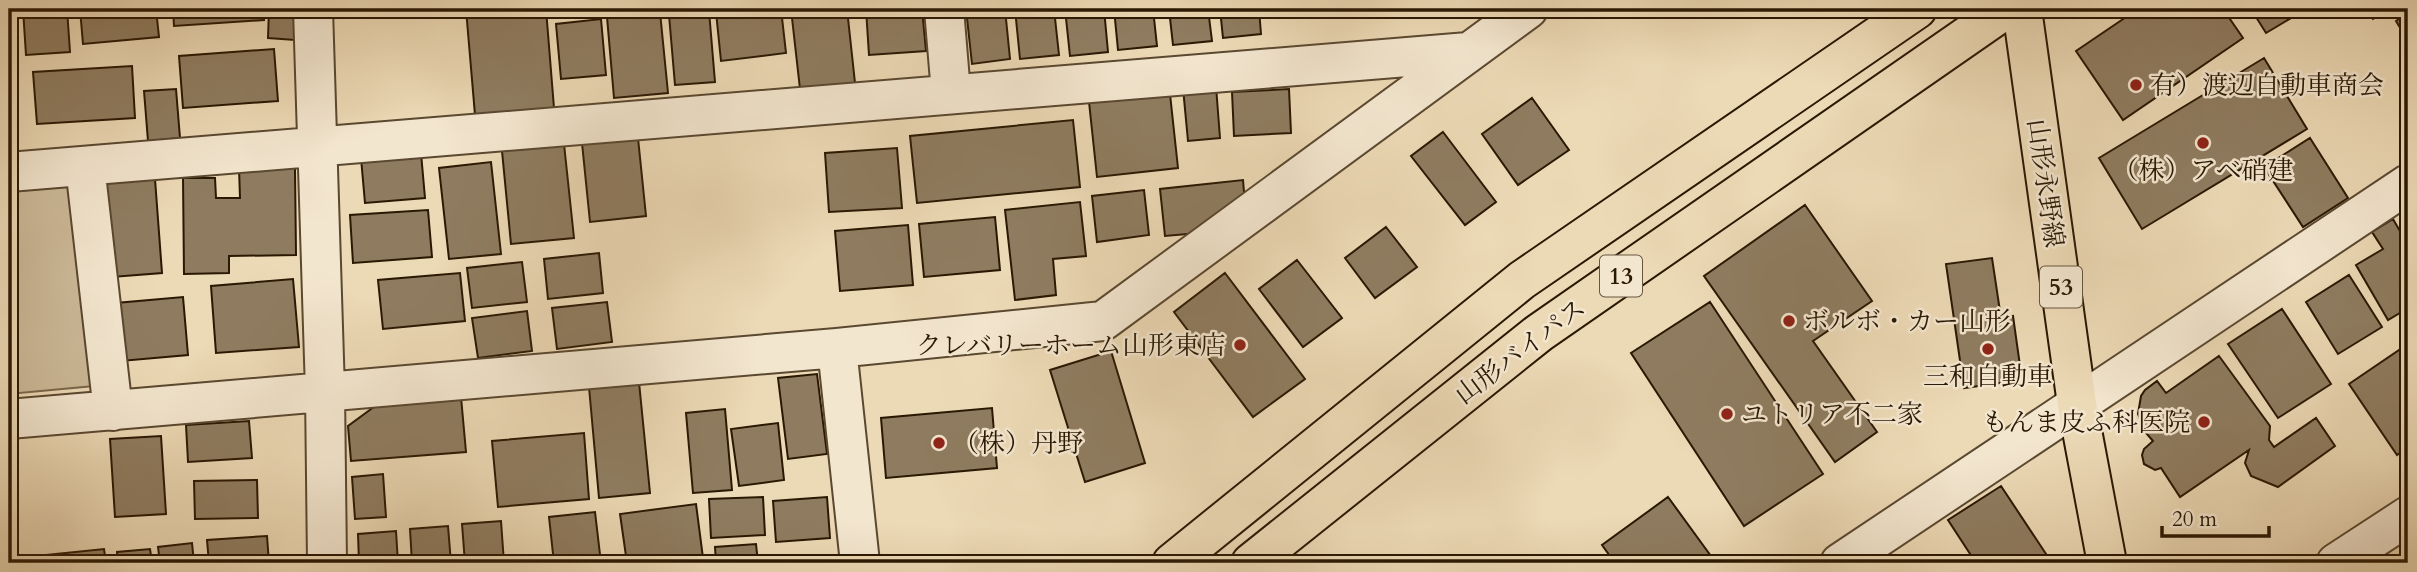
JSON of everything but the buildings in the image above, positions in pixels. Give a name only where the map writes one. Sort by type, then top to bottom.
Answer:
[{"type":"main road","name":"山形バイパス","points":[[1172,563],[1521,280],[1917,9]]},
{"type":"main road","name":"山形バイパス","points":[[1251,563],[1539,333],[2006,9]]},
{"type":"main road","name":"山形永野線","points":[[2022,9],[2077,404],[2107,563]]},
{"type":"street","points":[[313,9],[325,391],[327,563]]},
{"type":"street","points":[[944,9],[951,93]]},
{"type":"street","points":[[9,419],[837,348],[1103,321],[1528,9]]},
{"type":"street","points":[[9,172],[1468,52]]},
{"type":"street","points":[[85,166],[113,411]]},
{"type":"street","points":[[1840,563],[2408,184]]},
{"type":"street","points":[[837,348],[860,563]]},
{"type":"street","points":[[2336,563],[2408,516]]},
{"type":"shaded area","points":[[72,185],[94,386],[9,394],[9,192]]},
{"type":"place","name":"有）渡辺自動車商会","points":[[2136,85]]},
{"type":"place","name":"（株）アベ硝建","points":[[2203,143]]},
{"type":"place","name":"ボルボ・カー山形","points":[[1789,321]]},
{"type":"place","name":"クレバリーホーム山形東店","points":[[1240,345]]},
{"type":"place","name":"三和自動車","points":[[1988,349]]},
{"type":"place","name":"ユトリア不二家","points":[[1727,414]]},
{"type":"place","name":"もんま皮ふ科医院","points":[[2204,422]]},
{"type":"place","name":"（株）丹野","points":[[939,443]]}]
